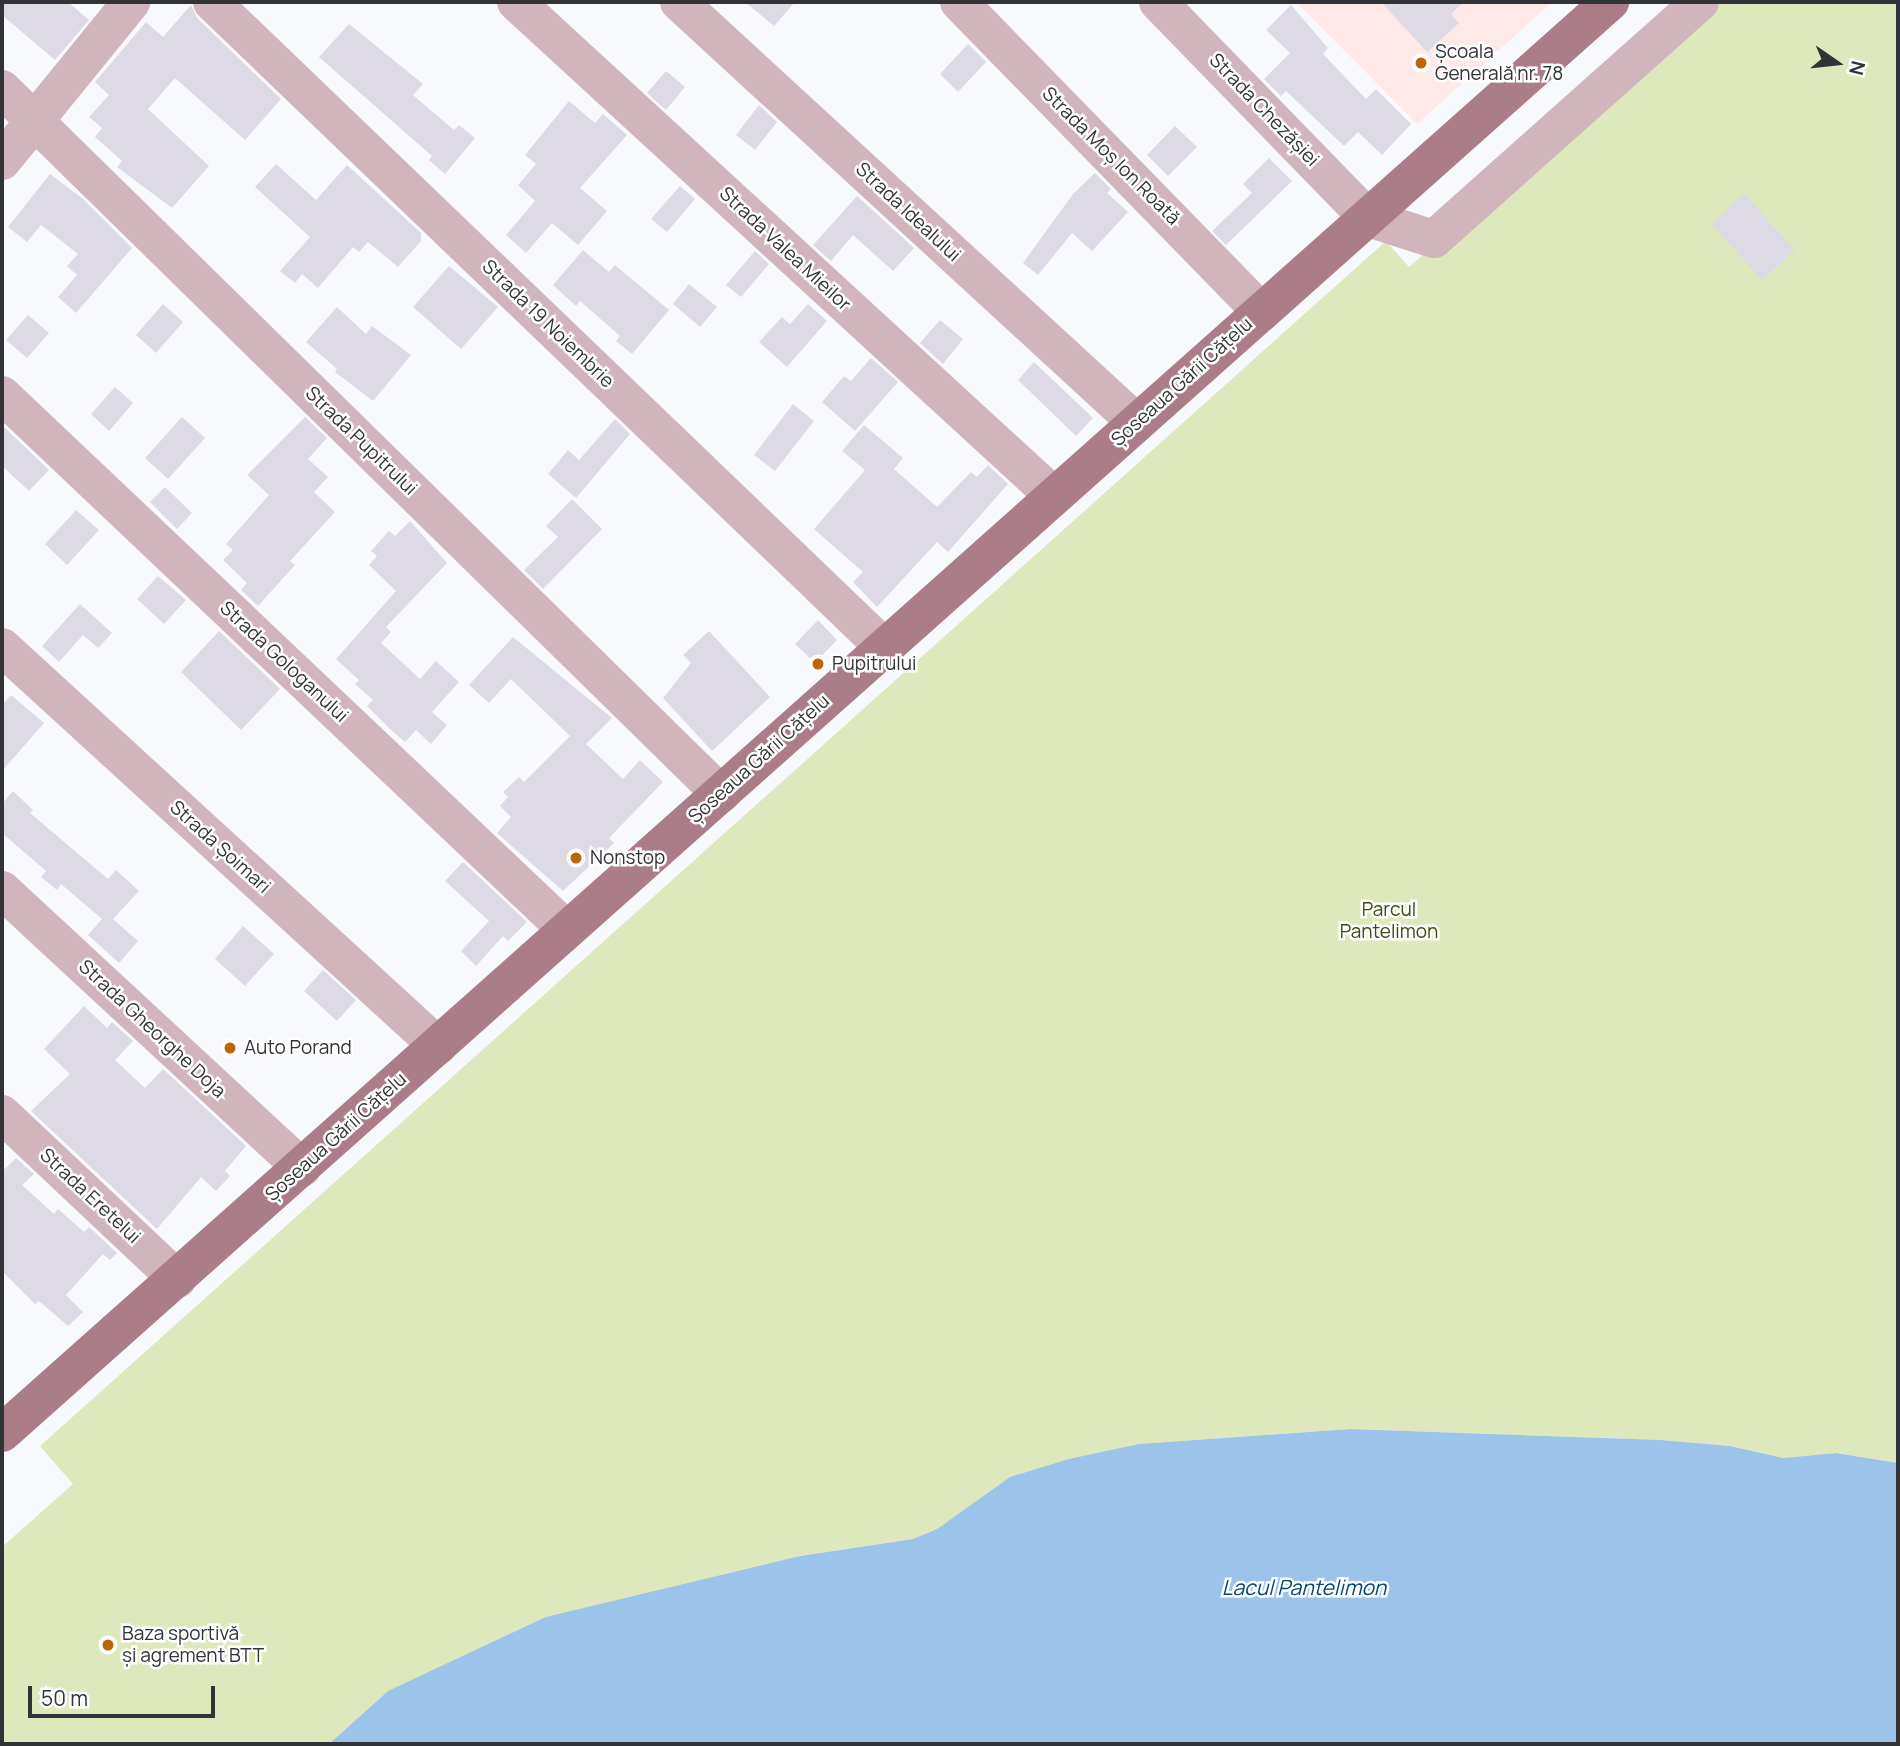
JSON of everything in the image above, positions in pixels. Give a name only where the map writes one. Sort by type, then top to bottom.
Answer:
[{"type":"main road","name":"Șoseaua Gării Cățelu","points":[[2,1433],[1610,2]]},
{"type":"street","points":[[2,161],[131,2]]},
{"type":"street","name":"Strada 19 Noiembrie","points":[[212,2],[884,647]]},
{"type":"street","name":"Strada Valea Mieilor","points":[[516,2],[1054,496]]},
{"type":"street","name":"Strada Idealului","points":[[679,2],[1137,423]]},
{"type":"street","name":"Strada Moș Ion Roată","points":[[959,2],[1261,312]]},
{"type":"street","name":"Strada Chezășiei","points":[[1158,2],[1368,218]]},
{"type":"street","points":[[1368,218],[1434,239],[1699,2]]},
{"type":"street","name":"Strada Pupitrului","points":[[2,89],[720,794]]},
{"type":"street","name":"Strada Gologanului","points":[[2,395],[567,930]]},
{"type":"street","name":"Strada Șoimari","points":[[2,647],[438,1046]]},
{"type":"street","name":"Strada Gheorghe Doja","points":[[2,890],[302,1168]]},
{"type":"street","name":"Strada Eretelui","points":[[2,1114],[177,1279]]},
{"type":"shaded area","name":"Școala Generală nr. 78","points":[[1296,2],[1552,2],[1417,124]]},
{"type":"green space","name":"Parcul Pantelimon","points":[[1715,2],[1898,2],[1898,1463],[1836,1453],[1783,1458],[1730,1446],[1661,1440],[1350,1429],[1139,1444],[1010,1477],[937,1529],[913,1539],[799,1556],[388,1691],[329,1744],[2,1744],[2,1547],[73,1484],[40,1446],[1386,241],[1409,267]]},
{"type":"water","name":"Lacul Pantelimon","points":[[1350,1429],[1661,1440],[1730,1446],[1783,1458],[1836,1453],[1898,1463],[1898,1744],[329,1744],[388,1691],[546,1617],[800,1556],[913,1539],[937,1529],[1010,1477],[1069,1459],[1139,1444]]},
{"type":"building","points":[[2,2],[68,2],[89,20],[55,60],[2,15]]},
{"type":"building","points":[[745,2],[795,2],[774,26]]},
{"type":"building","points":[[1381,2],[1464,2],[1451,14],[1459,23],[1427,52]]},
{"type":"building","points":[[191,5],[197,18],[281,99],[245,140],[175,78],[148,109],[209,166],[172,208],[117,167],[122,161],[95,137],[102,128],[89,117],[109,95],[95,82],[146,22],[163,37]]},
{"type":"building","points":[[1291,5],[1328,48],[1323,54],[1366,99],[1376,89],[1411,124],[1382,155],[1358,132],[1344,146],[1286,91],[1281,96],[1264,79],[1290,53],[1266,30]]},
{"type":"building","points":[[349,24],[423,84],[413,95],[454,130],[459,125],[475,138],[445,174],[429,160],[432,156],[319,57]]},
{"type":"building","points":[[968,44],[986,62],[958,92],[940,74]]},
{"type":"building","points":[[666,71],[685,87],[666,110],[647,93]]},
{"type":"building","points":[[569,101],[595,123],[603,114],[627,135],[580,188],[607,211],[578,245],[552,223],[526,253],[506,235],[535,201],[518,185],[536,164],[525,155]]},
{"type":"building","points":[[759,105],[777,122],[755,150],[736,135]]},
{"type":"building","points":[[1175,126],[1197,147],[1168,176],[1147,155]]},
{"type":"building","points":[[1269,158],[1292,181],[1226,245],[1212,231],[1252,193],[1243,184]]},
{"type":"building","points":[[276,164],[316,200],[347,165],[421,233],[421,241],[398,267],[368,242],[359,252],[353,247],[318,288],[302,274],[295,283],[280,271],[310,237],[255,187]]},
{"type":"building","points":[[1095,173],[1111,189],[1107,193],[1128,212],[1092,251],[1072,233],[1038,275],[1023,263],[1073,194]]},
{"type":"building","points":[[50,174],[83,199],[132,248],[76,313],[58,297],[77,275],[67,266],[78,254],[41,225],[27,242],[8,227]]},
{"type":"building","points":[[680,186],[695,199],[667,232],[651,219]]},
{"type":"building","points":[[1744,194],[1795,250],[1762,280],[1711,224]]},
{"type":"building","points":[[857,196],[914,248],[893,271],[853,235],[831,261],[813,245]]},
{"type":"building","points":[[583,250],[609,272],[615,265],[669,310],[632,354],[616,341],[620,336],[580,301],[576,306],[553,285]]},
{"type":"building","points":[[755,251],[769,264],[741,297],[726,285]]},
{"type":"building","points":[[449,266],[498,307],[461,349],[413,307]]},
{"type":"building","points":[[689,284],[717,307],[700,327],[673,304]]},
{"type":"building","points":[[163,304],[183,322],[156,353],[136,335]]},
{"type":"building","points":[[808,304],[827,321],[787,367],[759,342],[782,317],[790,324]]},
{"type":"building","points":[[337,307],[366,334],[372,326],[411,355],[373,401],[335,372],[337,369],[306,342]]},
{"type":"building","points":[[28,315],[49,333],[27,358],[6,340]]},
{"type":"building","points":[[940,320],[963,339],[943,364],[920,343]]},
{"type":"building","points":[[871,358],[898,382],[855,431],[822,402],[844,376],[851,381]]},
{"type":"building","points":[[1034,362],[1093,418],[1076,436],[1018,380]]},
{"type":"building","points":[[115,387],[133,403],[109,431],[91,414]]},
{"type":"building","points":[[793,404],[814,421],[775,471],[754,455]]},
{"type":"building","points":[[182,417],[205,438],[168,479],[145,458]]},
{"type":"building","points":[[305,417],[327,438],[308,459],[328,477],[314,492],[335,512],[290,561],[295,565],[258,606],[241,590],[247,583],[223,560],[233,550],[226,544],[269,495],[247,475]]},
{"type":"building","points":[[615,419],[630,434],[576,498],[548,474],[568,450],[579,460]]},
{"type":"building","points":[[2,425],[49,470],[29,491],[2,466]]},
{"type":"building","points":[[864,425],[903,458],[894,469],[937,507],[971,472],[977,477],[988,465],[1008,484],[948,552],[937,542],[877,607],[853,582],[863,572],[814,529],[865,470],[842,451]]},
{"type":"building","points":[[165,487],[192,513],[177,529],[150,502]]},
{"type":"building","points":[[572,499],[602,529],[543,589],[524,570],[558,537],[546,526]]},
{"type":"building","points":[[76,510],[99,530],[67,565],[45,544]]},
{"type":"building","points":[[410,521],[447,563],[386,627],[391,632],[381,643],[420,679],[436,661],[459,682],[432,712],[447,725],[431,744],[416,730],[405,742],[389,728],[367,706],[373,700],[355,684],[359,680],[336,659],[396,591],[369,565],[377,556],[371,551],[389,531],[395,536]]},
{"type":"building","points":[[158,576],[186,600],[164,624],[137,599]]},
{"type":"building","points":[[80,604],[112,633],[98,648],[83,635],[59,662],[42,646]]},
{"type":"building","points":[[818,620],[837,640],[815,663],[795,644]]},
{"type":"building","points":[[219,631],[280,689],[241,730],[181,672]]},
{"type":"building","points":[[709,631],[770,697],[712,751],[663,698],[691,663],[683,655]]},
{"type":"building","points":[[513,637],[612,718],[586,744],[623,779],[640,760],[663,782],[609,838],[614,843],[563,891],[497,833],[511,817],[500,806],[508,797],[503,792],[519,777],[524,782],[570,736],[511,679],[489,703],[469,685]]},
{"type":"building","points":[[11,695],[44,723],[2,771],[2,705]]},
{"type":"building","points":[[13,791],[33,810],[30,813],[108,879],[116,870],[139,891],[113,919],[138,941],[119,963],[88,935],[102,919],[61,884],[57,890],[41,877],[46,871],[2,833],[2,804]]},
{"type":"building","points":[[463,862],[527,922],[508,941],[503,936],[476,966],[461,951],[489,921],[445,881]]},
{"type":"building","points":[[243,926],[274,954],[245,986],[215,959]]},
{"type":"building","points":[[323,970],[356,1000],[337,1021],[304,991]]},
{"type":"building","points":[[84,1006],[107,1028],[112,1022],[133,1041],[115,1060],[145,1088],[163,1069],[246,1146],[225,1171],[230,1176],[216,1191],[201,1177],[157,1229],[31,1111],[70,1074],[44,1049]]},
{"type":"building","points":[[16,1158],[34,1174],[22,1185],[54,1214],[58,1209],[84,1232],[89,1227],[117,1253],[110,1260],[103,1254],[66,1295],[83,1312],[68,1326],[39,1301],[35,1304],[2,1271],[2,1166],[5,1169]]},
{"type":"place","name":"Școala Generală nr. 78","points":[[1421,63]]},
{"type":"place","name":"Pupitrului","points":[[818,664]]},
{"type":"place","name":"Nonstop","points":[[576,858]]},
{"type":"place","name":"Auto Porand","points":[[230,1048]]},
{"type":"place","name":"Baza sportivă și agrement BTT","points":[[108,1645]]}]
